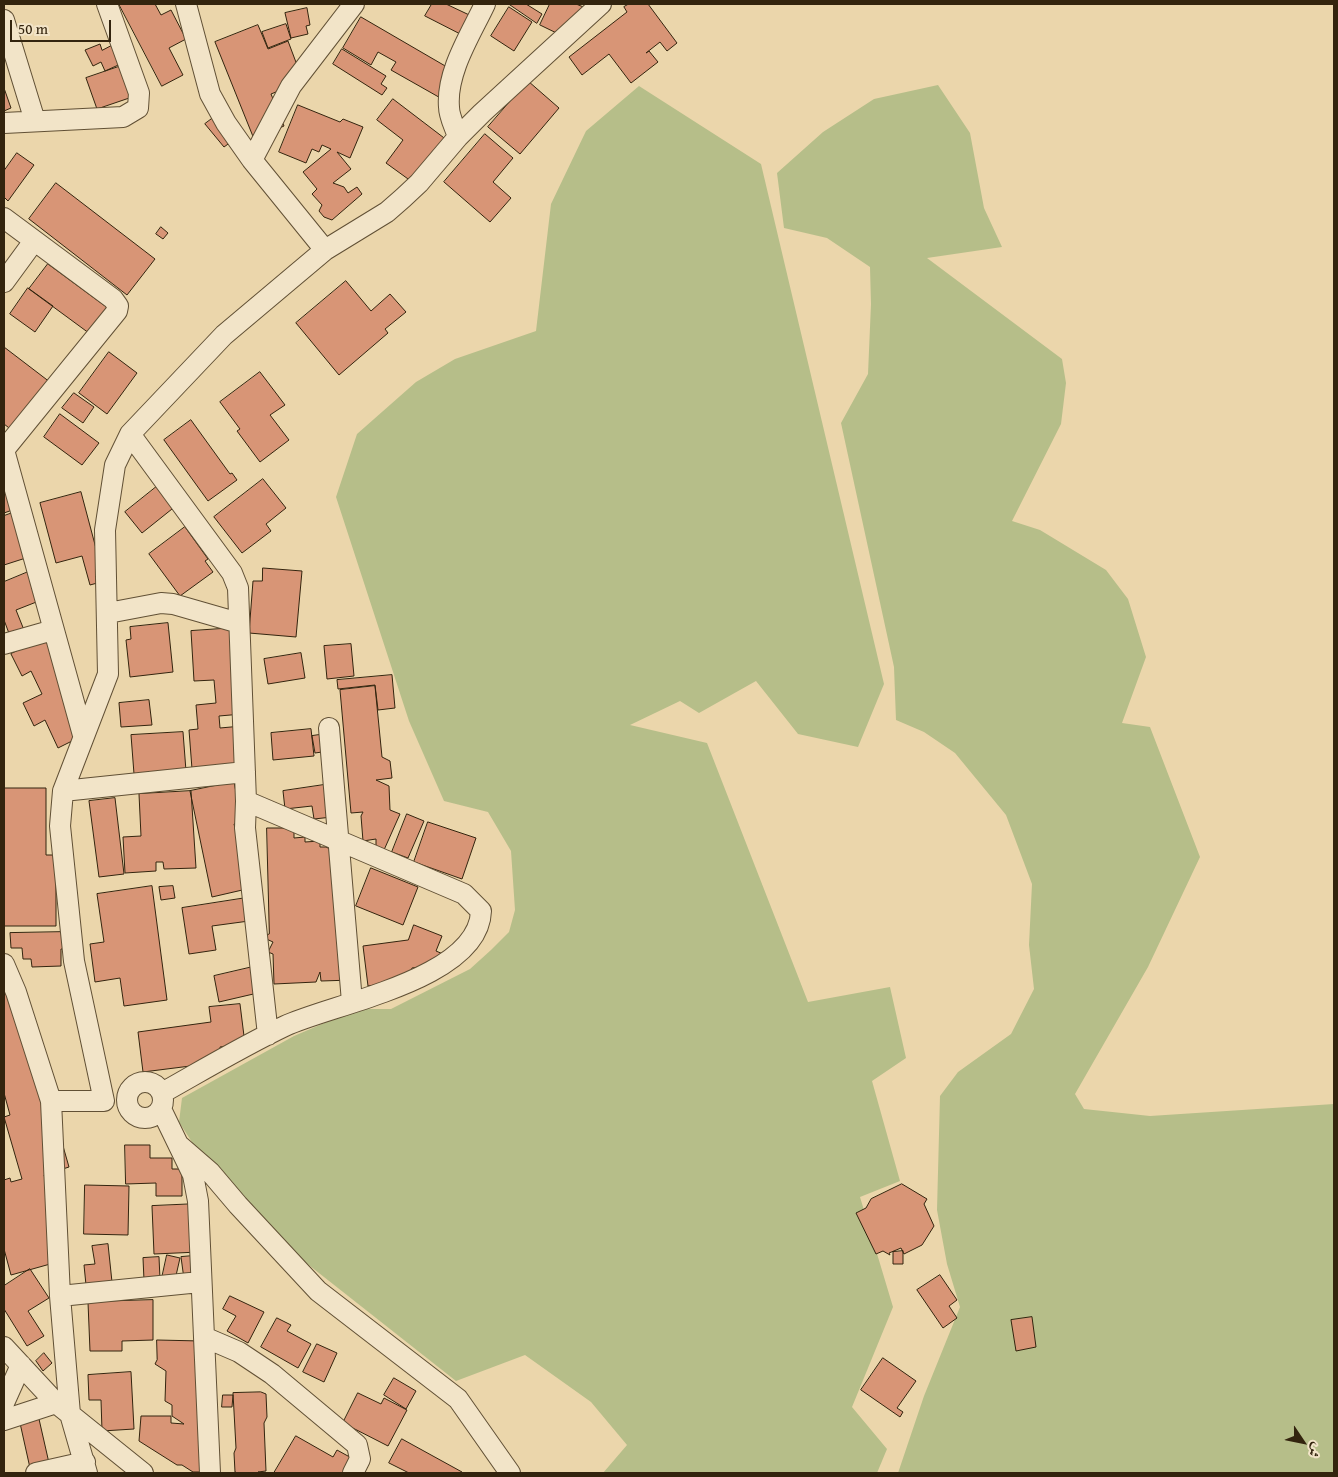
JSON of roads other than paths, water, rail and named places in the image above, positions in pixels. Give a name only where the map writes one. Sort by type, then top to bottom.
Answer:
[{"type":"street","points":[[4,123],[123,116],[138,108],[139,93],[107,4]]},
{"type":"street","points":[[186,4],[210,94],[226,123],[252,160],[325,250]]},
{"type":"street","points":[[252,160],[291,86],[354,4]]},
{"type":"street","points":[[458,137],[448,107],[450,94],[459,59],[485,4]]},
{"type":"street","points":[[104,1101],[74,961],[60,826],[63,791],[108,674],[105,530],[115,465],[130,434],[224,335],[325,250],[387,212],[419,183],[458,137],[601,4]]},
{"type":"street","points":[[4,20],[36,121]]},
{"type":"street","points":[[4,218],[114,299],[118,306],[117,312],[4,450],[83,735]]},
{"type":"street","points":[[4,282],[34,241]]},
{"type":"street","points":[[130,434],[232,573],[238,588],[246,801],[245,828],[268,1035]]},
{"type":"street","points":[[108,612],[161,603],[173,604],[239,623]]},
{"type":"street","points":[[4,644],[53,630]]},
{"type":"street","points":[[329,728],[352,1002]]},
{"type":"street","points":[[63,791],[245,772]]},
{"type":"street","points":[[210,1473],[200,1282],[198,1201],[193,1176],[162,1101],[152,1083],[138,1084],[128,1094],[127,1102],[132,1112],[142,1118],[153,1116],[162,1101],[268,1035],[328,1008],[391,991],[452,958],[475,936],[480,926],[481,911],[464,894],[246,801]]},
{"type":"street","points":[[4,964],[16,992],[51,1101],[63,1409],[86,1468],[36,1473]]},
{"type":"street","points":[[51,1101],[127,1102]]},
{"type":"street","points":[[180,1146],[210,1172],[238,1206],[318,1291],[458,1398],[510,1473]]},
{"type":"street","points":[[60,1296],[200,1282]]},
{"type":"street","points":[[204,1337],[239,1352],[272,1374],[357,1445],[360,1459],[353,1473]]},
{"type":"street","points":[[4,1347],[63,1409],[143,1473]]},
{"type":"street","points":[[4,1403],[20,1365]]},
{"type":"street","points":[[4,1420],[63,1409]]}]
